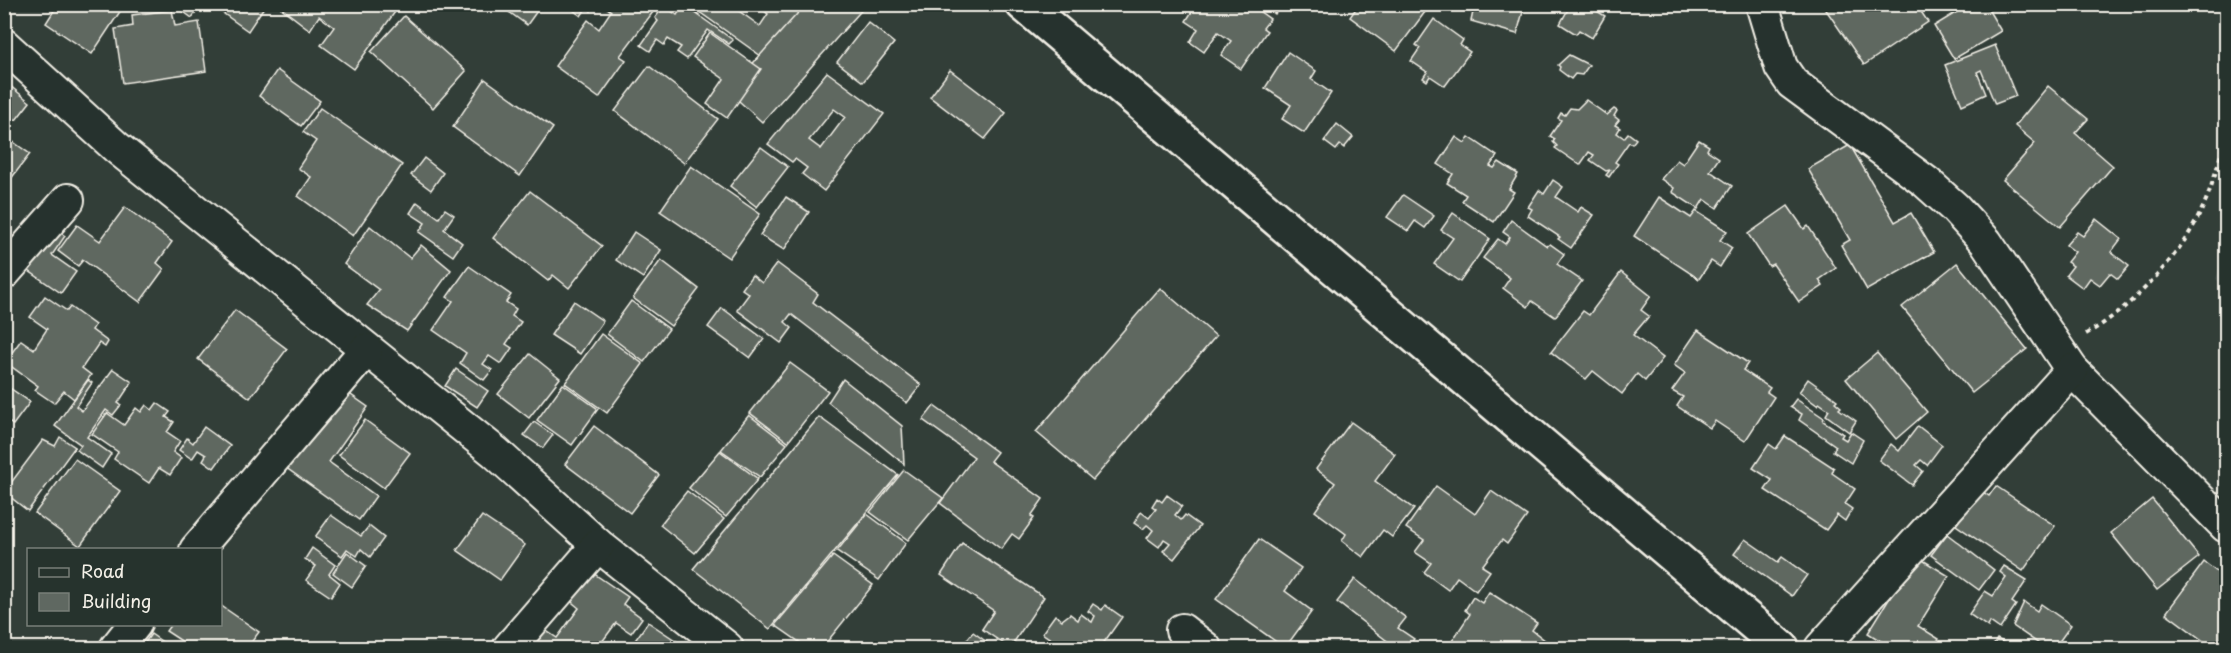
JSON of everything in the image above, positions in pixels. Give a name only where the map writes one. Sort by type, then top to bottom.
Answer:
[{"type":"street","points":[[1023,4],[1782,648]]},
{"type":"street","points":[[1761,4],[1781,67],[1792,83],[1926,182],[1955,208],[1986,242],[2065,360],[2226,526]]},
{"type":"street","points":[[4,45],[116,147],[495,452],[598,545],[727,648]]},
{"type":"street","points":[[4,273],[68,200]]},
{"type":"street","points":[[197,548],[366,350]]},
{"type":"street","points":[[1821,648],[2065,360]]},
{"type":"street","points":[[509,648],[598,545]]},
{"type":"street","points":[[116,648],[133,626]]},
{"type":"path","points":[[2065,360],[2163,270],[2203,208],[2226,138]]},
{"type":"shaded area","points":[[2226,241],[2226,288],[2216,279]]},
{"type":"building","points":[[49,4],[125,4],[92,54],[46,23],[55,9]]},
{"type":"building","points":[[173,4],[201,4],[192,18]]},
{"type":"building","points":[[210,4],[266,4],[248,31]]},
{"type":"building","points":[[282,4],[370,4],[378,10],[385,4],[395,12],[354,69],[321,45],[334,27],[319,16],[310,30],[280,7]]},
{"type":"building","points":[[498,4],[542,4],[527,25]]},
{"type":"building","points":[[565,4],[596,4],[591,11],[587,7],[581,16]]},
{"type":"building","points":[[602,4],[659,4],[620,56],[626,60],[599,98],[555,66],[588,20],[599,29],[611,11]]},
{"type":"building","points":[[692,4],[729,4],[760,26],[768,14],[763,10],[766,4],[808,4],[768,61],[691,6]]},
{"type":"building","points":[[806,4],[867,4],[762,122],[728,91]]},
{"type":"building","points":[[1185,4],[1258,4],[1261,7],[1259,11],[1270,19],[1263,28],[1267,31],[1241,69],[1221,55],[1231,41],[1218,32],[1204,52],[1190,42],[1198,29],[1186,21],[1193,10]]},
{"type":"building","points":[[1261,4],[1282,4],[1275,14]]},
{"type":"building","points":[[1359,4],[1431,4],[1396,51],[1350,17]]},
{"type":"building","points":[[1470,4],[1525,4],[1517,34],[1471,21],[1473,12],[1469,11]]},
{"type":"building","points":[[1571,4],[1586,4],[1605,16],[1592,38],[1579,30],[1576,34],[1560,24]]},
{"type":"building","points":[[1822,4],[1916,4],[1928,22],[1864,65]]},
{"type":"building","points":[[1970,4],[1985,4],[2001,31],[1954,59],[1934,26]]},
{"type":"building","points":[[684,5],[733,40],[729,44],[708,30],[687,59],[677,52],[681,47],[668,39],[664,45],[657,40],[650,51],[641,45],[658,21],[655,18],[664,6],[677,15]]},
{"type":"building","points":[[172,10],[175,26],[199,22],[206,71],[123,83],[115,29],[133,26],[132,15]]},
{"type":"building","points":[[404,16],[466,71],[433,108],[371,52]]},
{"type":"building","points":[[1434,19],[1463,40],[1460,45],[1470,52],[1445,86],[1430,76],[1427,81],[1423,78],[1427,72],[1411,61],[1420,48],[1416,45]]},
{"type":"building","points":[[868,22],[894,43],[863,82],[837,62]]},
{"type":"building","points":[[710,33],[761,69],[727,118],[707,104],[724,79],[693,57]]},
{"type":"building","points":[[1995,45],[2016,96],[1995,104],[1981,70],[1977,72],[1986,94],[1962,105],[1945,65]]},
{"type":"building","points":[[1288,52],[1316,71],[1311,79],[1331,93],[1304,133],[1282,119],[1291,105],[1265,88]]},
{"type":"building","points":[[1569,55],[1589,65],[1582,75],[1575,74],[1571,79],[1559,70],[1558,65]]},
{"type":"building","points":[[649,66],[718,119],[684,163],[615,111]]},
{"type":"building","points":[[277,70],[320,101],[301,126],[259,96]]},
{"type":"building","points":[[950,70],[1006,113],[985,139],[930,97]]},
{"type":"building","points":[[827,72],[884,114],[824,191],[802,174],[807,168],[795,159],[792,162],[768,144]],"holes":[[[834,109],[845,117],[821,149],[809,140]]]},
{"type":"building","points":[[485,79],[553,128],[520,176],[453,127]]},
{"type":"building","points":[[4,81],[30,102],[16,120],[4,110]]},
{"type":"building","points":[[2048,86],[2088,119],[2075,133],[2113,166],[2060,227],[2003,180],[2035,143],[2015,126]]},
{"type":"building","points":[[1586,100],[1607,115],[1614,109],[1617,111],[1614,116],[1619,120],[1615,125],[1620,128],[1617,133],[1624,138],[1628,133],[1636,139],[1632,144],[1629,142],[1615,162],[1618,164],[1609,177],[1606,175],[1610,170],[1606,171],[1590,160],[1594,155],[1589,152],[1580,165],[1555,148],[1557,146],[1553,142],[1555,139],[1550,136],[1561,120],[1558,118],[1561,113],[1565,115],[1570,108],[1577,109]]},
{"type":"building","points":[[320,108],[402,165],[353,236],[298,196],[311,177],[298,168],[316,141],[303,132]]},
{"type":"building","points":[[1337,124],[1353,137],[1344,148],[1340,145],[1336,150],[1324,141]]},
{"type":"building","points":[[1456,137],[1465,143],[1469,137],[1497,156],[1490,166],[1494,168],[1499,162],[1518,174],[1509,189],[1514,192],[1494,222],[1462,201],[1466,195],[1447,183],[1453,174],[1438,164]]},
{"type":"building","points":[[1699,140],[1709,146],[1707,150],[1719,158],[1710,171],[1732,186],[1717,208],[1704,199],[1698,209],[1672,192],[1674,188],[1661,179],[1677,160],[1683,164]]},
{"type":"building","points":[[12,141],[30,154],[7,184],[4,182],[4,144],[8,147]]},
{"type":"building","points":[[1850,145],[1895,222],[1911,213],[1934,252],[1867,290],[1841,245],[1850,240],[1808,169]]},
{"type":"building","points":[[761,147],[788,167],[757,207],[730,186]]},
{"type":"building","points":[[424,158],[443,173],[431,190],[411,175]]},
{"type":"building","points":[[691,166],[760,214],[729,258],[660,211]]},
{"type":"building","points":[[1553,180],[1563,187],[1556,197],[1578,212],[1581,207],[1594,215],[1571,248],[1558,239],[1560,237],[1528,216],[1532,209],[1528,207],[1539,190],[1544,194]]},
{"type":"building","points":[[530,191],[602,246],[569,288],[553,275],[548,281],[493,238]]},
{"type":"building","points":[[1403,195],[1434,216],[1425,228],[1415,221],[1408,231],[1387,217]]},
{"type":"building","points":[[786,197],[809,212],[784,250],[760,235]]},
{"type":"building","points":[[1659,197],[1691,218],[1696,211],[1727,231],[1720,240],[1732,248],[1720,267],[1711,261],[1699,279],[1634,236]]},
{"type":"building","points":[[417,202],[439,218],[445,209],[454,215],[444,229],[462,243],[453,256],[419,232],[425,223],[410,213]]},
{"type":"building","points":[[1788,206],[1804,229],[1808,226],[1836,268],[1819,280],[1823,286],[1799,302],[1773,264],[1769,266],[1748,234]]},
{"type":"building","points":[[125,207],[172,242],[157,263],[164,269],[140,302],[83,260],[78,266],[58,251],[77,225],[100,241]]},
{"type":"building","points":[[1453,213],[1490,239],[1460,282],[1434,264],[1453,238],[1441,230]]},
{"type":"building","points":[[2096,219],[2121,239],[2111,252],[2129,266],[2118,279],[2110,273],[2100,285],[2090,278],[2083,288],[2066,275],[2073,266],[2067,262],[2075,252],[2066,245],[2077,232],[2083,236]]},
{"type":"building","points":[[1511,220],[1547,246],[1550,244],[1564,254],[1557,264],[1582,281],[1555,317],[1532,301],[1528,307],[1503,288],[1510,278],[1483,258],[1498,239],[1505,244],[1510,237],[1503,232]]},
{"type":"building","points":[[370,226],[410,258],[421,245],[451,270],[407,331],[367,305],[379,290],[344,264]]},
{"type":"building","points":[[58,231],[65,236],[52,255],[76,272],[61,293],[29,271]]},
{"type":"building","points":[[634,232],[661,250],[643,278],[616,260]]},
{"type":"building","points":[[661,260],[699,289],[671,326],[633,298]]},
{"type":"building","points":[[777,263],[818,294],[813,302],[921,385],[907,403],[791,314],[785,322],[792,328],[781,343],[737,310],[749,294],[742,289],[752,275],[762,283]]},
{"type":"building","points":[[1957,263],[2027,349],[1972,393],[1902,307]]},
{"type":"building","points":[[469,266],[511,295],[506,302],[516,309],[512,316],[521,322],[506,344],[512,348],[501,364],[489,356],[483,364],[492,370],[484,380],[460,363],[466,353],[433,330],[453,301],[447,297]]},
{"type":"building","points":[[1621,272],[1651,296],[1641,310],[1649,316],[1633,335],[1663,358],[1645,381],[1637,374],[1622,394],[1593,371],[1586,379],[1551,352],[1583,311],[1589,315]]},
{"type":"building","points":[[1160,288],[1216,336],[1093,480],[1036,432]]},
{"type":"building","points":[[45,296],[67,311],[70,307],[95,325],[92,330],[108,342],[105,347],[99,343],[82,368],[91,375],[74,399],[64,391],[54,403],[35,390],[38,386],[5,362],[21,340],[34,349],[47,329],[30,317]]},
{"type":"building","points":[[574,301],[603,321],[580,354],[551,335]]},
{"type":"building","points":[[631,301],[669,329],[644,362],[607,334]]},
{"type":"building","points":[[722,308],[764,339],[750,358],[708,327]]},
{"type":"building","points":[[235,310],[287,349],[250,398],[198,359]]},
{"type":"building","points":[[1698,330],[1748,363],[1743,370],[1770,388],[1767,392],[1774,397],[1745,441],[1715,421],[1710,428],[1677,406],[1683,397],[1672,391],[1685,373],[1674,365]]},
{"type":"building","points":[[601,334],[643,364],[607,413],[565,383]]},
{"type":"building","points":[[1877,353],[1927,412],[1896,439],[1846,379]]},
{"type":"building","points":[[530,354],[560,378],[529,418],[498,394]]},
{"type":"building","points":[[790,363],[828,391],[788,442],[750,413]]},
{"type":"building","points":[[113,369],[132,382],[118,403],[121,405],[113,415],[106,410],[87,437],[111,454],[102,468],[77,450],[81,445],[55,426],[88,380],[92,383],[76,406],[82,411]]},
{"type":"building","points":[[456,369],[488,391],[477,407],[445,386]]},
{"type":"building","points":[[843,379],[902,426],[904,464],[828,402]]},
{"type":"building","points":[[1808,379],[1837,400],[1835,402],[1841,407],[1839,409],[1856,421],[1849,432],[1826,415],[1829,410],[1819,403],[1817,405],[1799,392]]},
{"type":"building","points":[[4,384],[30,402],[13,425],[7,421],[4,425]]},
{"type":"building","points":[[563,384],[598,409],[572,445],[537,420]]},
{"type":"building","points":[[341,388],[368,407],[329,462],[376,496],[359,520],[285,467]]},
{"type":"building","points":[[1796,399],[1843,434],[1841,437],[1846,440],[1851,432],[1863,440],[1851,463],[1833,451],[1836,446],[1799,420],[1802,414],[1790,407]]},
{"type":"building","points":[[157,403],[170,412],[166,417],[174,422],[167,432],[180,441],[173,452],[181,458],[170,475],[159,468],[149,483],[114,459],[118,452],[92,434],[107,413],[124,425],[136,408],[141,412],[146,405],[152,410]]},
{"type":"building","points":[[934,406],[997,452],[990,461],[1043,499],[1031,516],[1034,518],[1019,539],[1012,534],[1001,549],[940,503],[974,457],[923,420]]},
{"type":"building","points":[[749,415],[787,444],[760,477],[721,450]]},
{"type":"building","points":[[819,417],[898,475],[770,629],[693,569]]},
{"type":"building","points":[[365,420],[410,453],[384,488],[339,455]]},
{"type":"building","points":[[534,422],[553,435],[543,448],[524,435]]},
{"type":"building","points":[[1351,422],[1395,454],[1375,481],[1414,509],[1392,537],[1383,530],[1363,557],[1342,541],[1346,534],[1315,511],[1335,483],[1316,469]]},
{"type":"building","points":[[594,426],[659,475],[630,513],[565,464]]},
{"type":"building","points":[[1918,426],[1942,445],[1927,465],[1921,460],[1916,465],[1923,471],[1912,485],[1879,460],[1891,444],[1899,451]]},
{"type":"building","points":[[204,427],[230,446],[214,468],[203,460],[206,455],[198,450],[192,459],[179,450],[187,438],[193,443]]},
{"type":"building","points":[[1785,436],[1834,468],[1832,473],[1855,489],[1845,504],[1852,509],[1845,521],[1837,515],[1826,530],[1765,490],[1772,480],[1753,468],[1769,444],[1776,449]]},
{"type":"building","points":[[60,437],[75,447],[28,511],[4,492],[43,440],[55,446]]},
{"type":"building","points":[[720,451],[758,479],[726,517],[689,488]]},
{"type":"building","points":[[75,459],[120,491],[80,546],[35,513]]},
{"type":"building","points":[[904,470],[943,498],[908,540],[870,512]]},
{"type":"building","points":[[1436,486],[1475,514],[1491,491],[1527,516],[1507,544],[1502,540],[1482,566],[1490,571],[1476,591],[1457,577],[1448,590],[1424,572],[1431,563],[1415,552],[1424,540],[1406,528]]},
{"type":"building","points":[[1996,486],[2055,526],[2023,571],[1956,525],[1980,490],[1989,496]]},
{"type":"building","points":[[687,491],[724,519],[695,553],[660,525]]},
{"type":"building","points":[[1167,495],[1182,506],[1175,515],[1181,520],[1185,515],[1200,526],[1174,559],[1163,551],[1170,543],[1164,539],[1159,547],[1147,538],[1153,530],[1147,525],[1143,529],[1134,523],[1141,512],[1149,518],[1156,509],[1152,506],[1157,498],[1162,502]]},
{"type":"building","points":[[2152,499],[2199,557],[2157,590],[2111,533]]},
{"type":"building","points":[[867,514],[906,543],[879,580],[837,551]]},
{"type":"building","points":[[331,515],[361,536],[369,526],[384,538],[370,557],[361,549],[357,556],[347,549],[342,556],[315,537]]},
{"type":"building","points":[[482,516],[525,545],[500,580],[457,550]]},
{"type":"building","points":[[1947,534],[1994,570],[1979,590],[1931,555]]},
{"type":"building","points":[[1259,539],[1301,568],[1285,591],[1312,611],[1285,648],[1216,599]]},
{"type":"building","points":[[1745,539],[1778,562],[1782,557],[1807,575],[1792,596],[1734,554]]},
{"type":"building","points":[[962,543],[1044,597],[1010,648],[982,629],[994,611],[941,575]]},
{"type":"building","points":[[312,548],[335,565],[329,574],[340,583],[331,597],[306,580],[316,566],[305,559]]},
{"type":"building","points":[[347,552],[366,566],[352,587],[333,573]]},
{"type":"building","points":[[833,556],[873,585],[822,648],[808,648],[775,625]]},
{"type":"building","points":[[1916,556],[1949,576],[1918,626],[1939,639],[1933,648],[1892,648],[1868,633]]},
{"type":"building","points":[[2204,562],[2226,579],[2226,648],[2213,648],[2166,613]]},
{"type":"building","points":[[2004,566],[2027,580],[2012,602],[2016,605],[2000,629],[1990,622],[1988,627],[1969,614],[1985,591],[1993,596],[2006,577],[2000,572]]},
{"type":"building","points":[[587,569],[628,597],[623,604],[642,618],[631,633],[616,623],[599,646],[592,641],[586,648],[532,648],[545,630],[557,638],[579,608],[567,598]]},
{"type":"building","points":[[1355,579],[1406,618],[1398,628],[1414,639],[1407,648],[1398,643],[1395,647],[1337,602]]},
{"type":"building","points":[[1489,592],[1537,623],[1532,630],[1555,648],[1461,648],[1452,641],[1470,614],[1465,610],[1473,597],[1482,603]]},
{"type":"building","points":[[2024,602],[2037,611],[2041,604],[2071,625],[2058,643],[2063,646],[2061,648],[2045,648],[2013,626]]},
{"type":"building","points":[[1093,604],[1102,610],[1105,605],[1122,617],[1100,648],[1064,648],[1042,633],[1055,615],[1062,620],[1070,614],[1078,620],[1081,614],[1092,622],[1095,616],[1088,611]]},
{"type":"building","points":[[222,606],[259,632],[247,648],[192,648],[166,631],[170,626],[222,626]]},
{"type":"building","points":[[648,622],[687,648],[634,648],[631,646]]},
{"type":"building","points":[[973,632],[995,648],[960,648]]},
{"type":"building","points":[[151,634],[171,648],[141,648]]},
{"type":"building","points":[[1997,639],[2015,648],[1992,648]]}]
